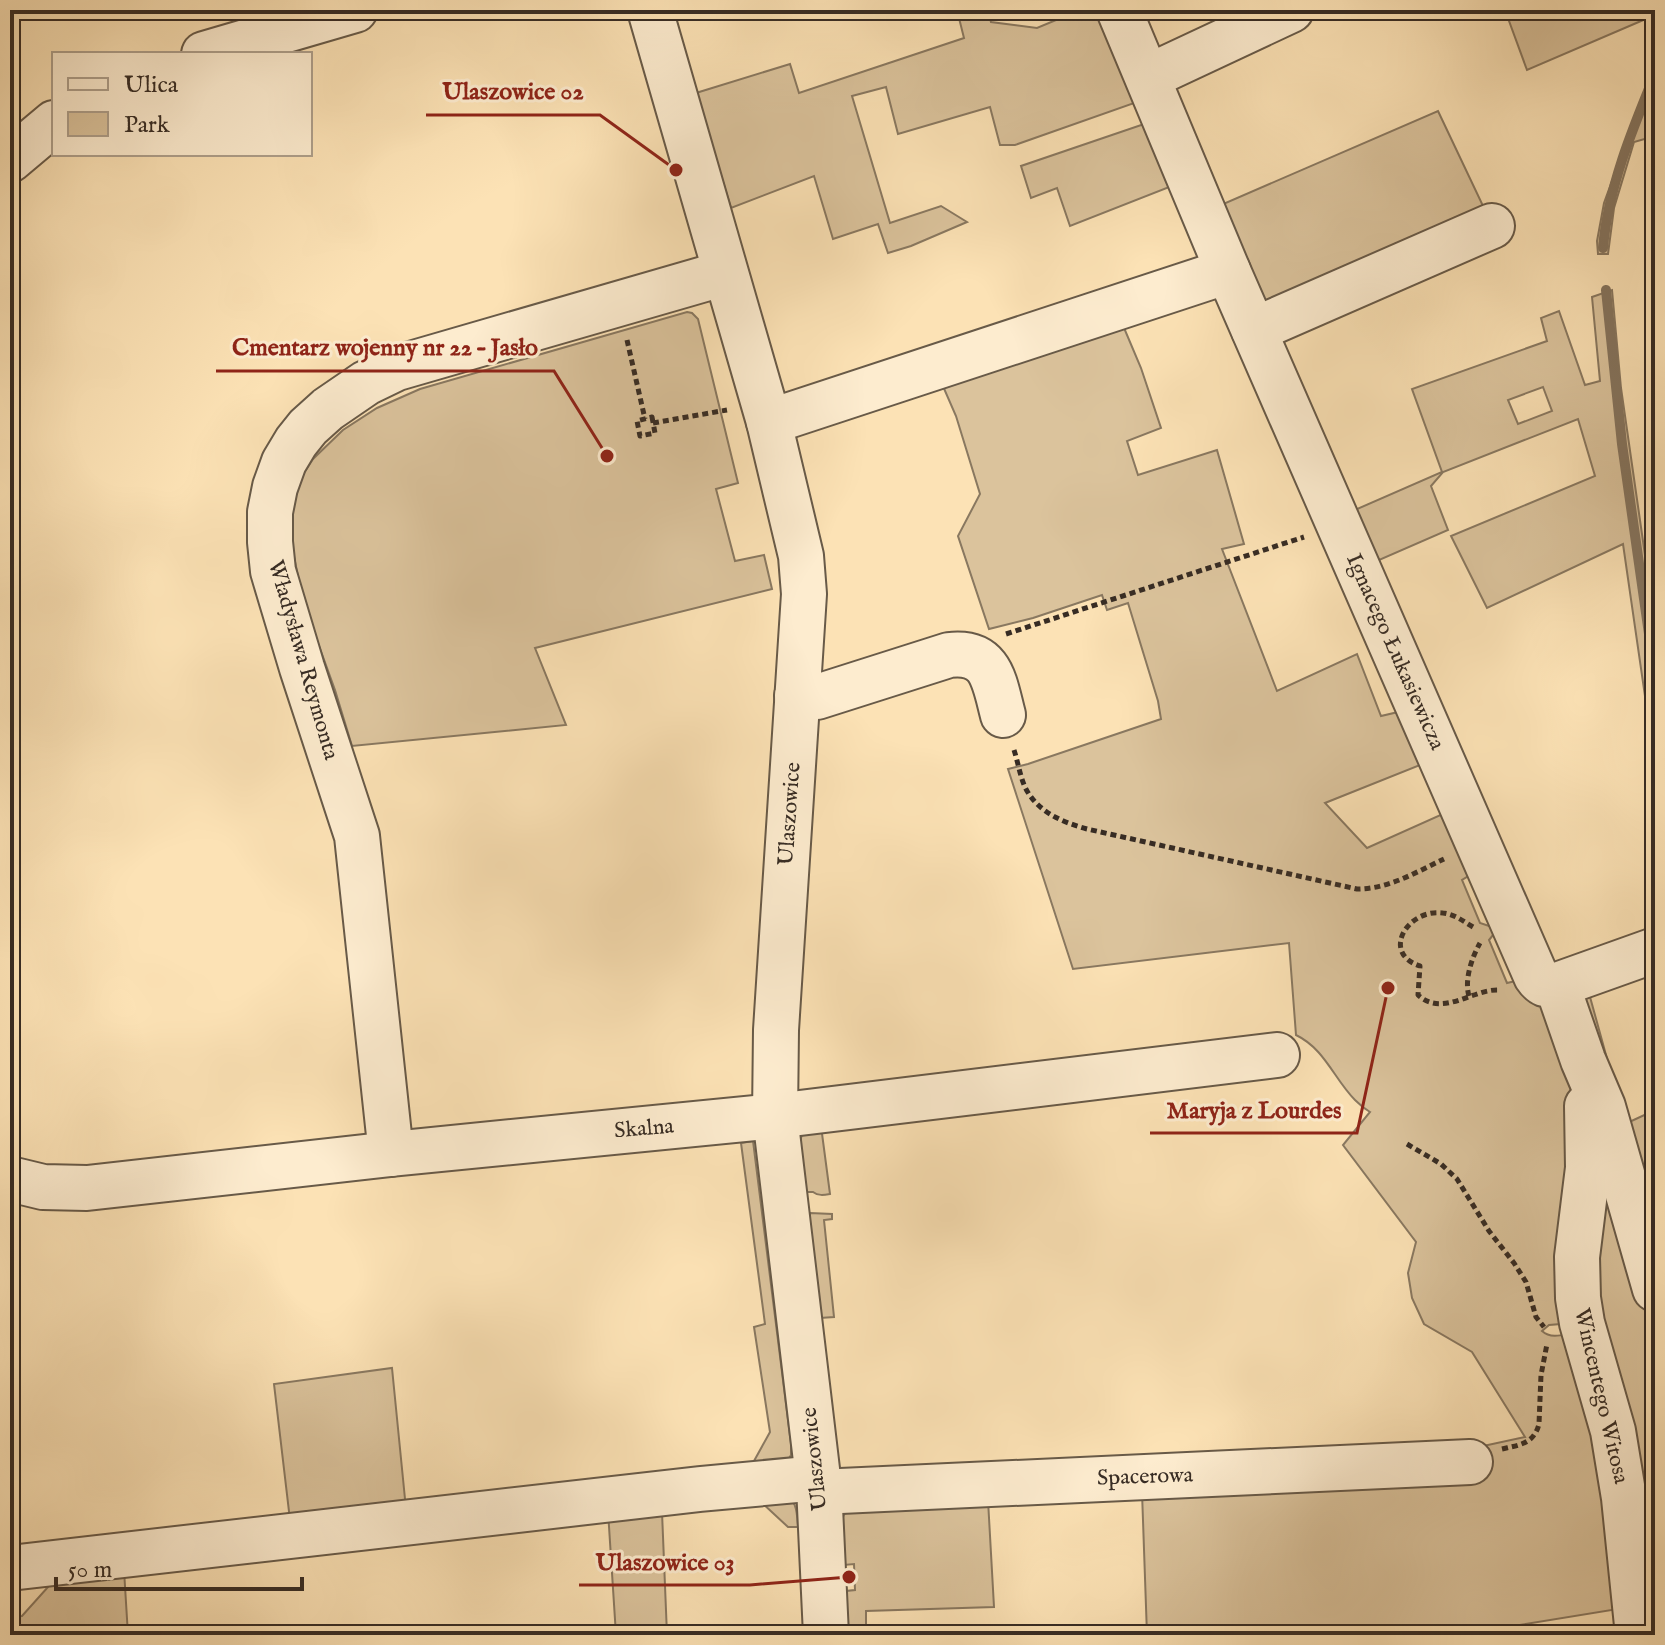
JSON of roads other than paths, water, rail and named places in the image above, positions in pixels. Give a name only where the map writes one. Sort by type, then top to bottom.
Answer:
[{"type":"street","points":[[211,52],[355,10]]},
{"type":"street","name":"Ulaszowice","points":[[650,10],[725,273],[749,416],[782,480],[801,556],[804,594],[776,1030],[775,1116],[818,1485],[826,1635]]},
{"type":"street","name":"Ignacego Łukasiewicza","points":[[1119,10],[1228,271],[1478,842],[1548,982],[1603,1107],[1655,1289]]},
{"type":"street","points":[[1148,77],[1291,10]]},
{"type":"street","points":[[10,160],[52,125]]},
{"type":"street","points":[[1254,330],[1492,226]]},
{"type":"street","points":[[749,416],[1228,271]]},
{"type":"street","points":[[725,273],[728,347],[740,400],[752,434],[782,480]]},
{"type":"street","name":"Władysława Reymonta","points":[[391,1154],[357,836],[273,571],[270,512],[284,462],[308,427],[328,409],[366,383],[408,363],[725,273]]},
{"type":"street","points":[[797,696],[817,697],[949,655],[968,655],[988,666],[1003,715]]},
{"type":"street","points":[[1548,982],[1655,950]]},
{"type":"street","name":"Skalna","points":[[10,1179],[43,1187],[87,1188],[775,1116],[1277,1055]]},
{"type":"street","name":"Wincentego Witosa","points":[[1583,1060],[1588,1137],[1587,1182],[1577,1257],[1577,1281],[1567,1327],[1607,1406],[1616,1443],[1638,1635]]},
{"type":"street","name":"Spacerowa","points":[[10,1568],[700,1489],[1469,1462]]},
{"type":"waterway","points":[[1603,248],[1616,181],[1655,74]]},
{"type":"waterway","points":[[1606,290],[1622,444],[1655,676]]},
{"type":"place","name":"Ulaszowice 02","points":[[676,170]]},
{"type":"place","name":"Cmentarz wojenny nr 22 – Jasło","points":[[607,456]]},
{"type":"place","name":"Maryja z Lourdes","points":[[1388,988]]},
{"type":"place","name":"Ulaszowice 03","points":[[849,1577]]}]
